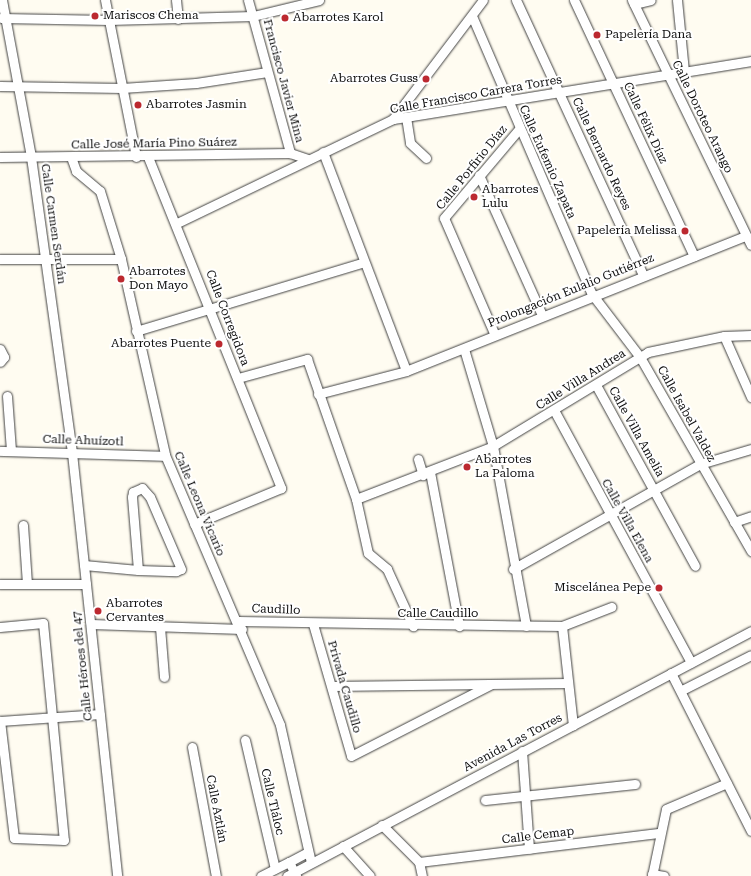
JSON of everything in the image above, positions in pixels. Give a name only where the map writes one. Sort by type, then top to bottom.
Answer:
[{"type":"street","name":"Calle Carmen Serdán","points":[[2,0],[3,18],[19,86],[31,157],[47,261],[72,453]]},
{"type":"street","points":[[105,0],[136,157]]},
{"type":"street","points":[[176,0],[178,19]]},
{"type":"street","name":"Francisco Javier Mina","points":[[248,0],[290,153]]},
{"type":"street","points":[[3,18],[109,20],[253,16],[316,0]]},
{"type":"street","points":[[393,119],[483,0]]},
{"type":"street","name":"Calle Bernardo Reyes","points":[[516,0],[643,275]]},
{"type":"street","name":"Calle Félix Díaz","points":[[574,0],[694,256]]},
{"type":"street","points":[[633,2],[651,0]]},
{"type":"street","points":[[677,0],[684,71]]},
{"type":"street","name":"Calle Doroteo Arango","points":[[633,2],[751,245]]},
{"type":"street","name":"Calle Eufemio Zapata","points":[[472,16],[506,100],[592,294]]},
{"type":"street","name":"Calle Francisco Carrera Torres","points":[[177,223],[307,159],[393,119],[506,100],[614,85],[667,73],[751,61]]},
{"type":"street","points":[[0,86],[122,88],[196,83],[267,72]]},
{"type":"street","points":[[406,116],[410,143],[426,158]]},
{"type":"street","name":"Calle Porfirio Díaz","points":[[494,333],[444,218],[519,129]]},
{"type":"street","points":[[323,152],[406,371]]},
{"type":"street","name":"Calle José María Pino Suárez","points":[[0,157],[148,157],[290,153],[307,159]]},
{"type":"street","name":"Calle Leona Vicario","points":[[71,157],[76,171],[100,191],[122,259],[136,331],[165,456],[240,625],[280,726],[311,863]]},
{"type":"street","name":"Calle Corregidora","points":[[148,157],[177,223],[281,488],[194,524]]},
{"type":"street","points":[[479,175],[542,315]]},
{"type":"street","name":"Prolongación Eulalio Gutiérrez","points":[[318,394],[406,371],[464,349],[494,333],[592,294],[746,236]]},
{"type":"street","points":[[0,259],[47,261],[122,259]]},
{"type":"street","points":[[136,331],[209,307],[364,262]]},
{"type":"street","name":"Calle Isabel Valdez","points":[[592,294],[640,357],[751,551]]},
{"type":"street","name":"Calle Villa Andrea","points":[[356,499],[427,474],[493,446],[555,412],[640,357],[659,347],[724,336],[751,335]]},
{"type":"street","points":[[724,336],[751,397]]},
{"type":"street","points":[[464,349],[493,446],[513,569],[526,626]]},
{"type":"street","points":[[0,350],[4,356],[0,362]]},
{"type":"street","points":[[238,378],[307,359],[356,499],[368,553],[388,569],[413,626]]},
{"type":"street","name":"Calle Villa Amelía","points":[[596,385],[695,566]]},
{"type":"street","points":[[7,396],[11,451]]},
{"type":"street","name":"Calle Villa Elena","points":[[555,412],[610,517],[691,662]]},
{"type":"street","points":[[513,569],[564,538],[610,517],[700,464],[751,449]]},
{"type":"street","name":"Calle Ahuízotl","points":[[0,450],[165,456]]},
{"type":"street","name":"Calle Héroes del 47","points":[[72,453],[117,876]]},
{"type":"street","points":[[418,459],[427,474],[459,626]]},
{"type":"street","points":[[84,566],[138,570],[181,569],[150,497],[142,488],[133,492],[132,497],[138,570]]},
{"type":"street","points":[[734,522],[751,516]]},
{"type":"street","points":[[23,525],[27,584]]},
{"type":"street","points":[[0,584],[86,584]]},
{"type":"street","points":[[573,725],[562,626],[611,607]]},
{"type":"street","points":[[0,627],[43,623],[54,717],[64,840],[14,838],[0,721],[54,717],[100,714]]},
{"type":"street","name":"Caudillo","points":[[91,624],[160,627],[313,624]]},
{"type":"street","name":"Calle Caudillo","points":[[313,624],[562,626]]},
{"type":"street","name":"Privada Caudillo","points":[[313,624],[351,756],[492,684]]},
{"type":"street","points":[[160,627],[164,677]]},
{"type":"street","name":"Avenida Las Torres","points":[[292,875],[311,863],[382,825],[751,630]]},
{"type":"street","points":[[682,690],[751,655]]},
{"type":"street","points":[[671,673],[682,690],[751,830]]},
{"type":"street","points":[[332,686],[568,683]]},
{"type":"street","name":"Calle Tláloc","points":[[245,740],[275,869]]},
{"type":"street","name":"Calle Aztlán","points":[[192,747],[216,876]]},
{"type":"street","points":[[522,752],[529,849]]},
{"type":"street","points":[[664,876],[652,875],[666,809],[727,783]]},
{"type":"street","points":[[485,800],[636,784]]},
{"type":"street","points":[[382,825],[419,862],[422,876]]},
{"type":"street","name":"Calle Cemap","points":[[419,862],[660,833]]},
{"type":"street","points":[[343,846],[370,876]]},
{"type":"street","points":[[261,876],[308,852]]},
{"type":"street","points":[[289,862],[292,875]]},
{"type":"place","name":"Mariscos Chema","points":[[95,16]]},
{"type":"place","name":"Abarrotes Karol","points":[[285,18]]},
{"type":"place","name":"Papelería Dana","points":[[597,35]]},
{"type":"place","name":"Abarrotes Guss","points":[[426,79]]},
{"type":"place","name":"Abarrotes Jasmin","points":[[138,105]]},
{"type":"place","name":"Abarrotes Lulu","points":[[474,197]]},
{"type":"place","name":"Papelería Melissa","points":[[685,231]]},
{"type":"place","name":"Abarrotes Don Mayo","points":[[121,279]]},
{"type":"place","name":"Abarrotes Puente","points":[[219,344]]},
{"type":"place","name":"Abarrotes La Paloma","points":[[467,467]]},
{"type":"place","name":"Miscelánea Pepe","points":[[659,588]]},
{"type":"place","name":"Abarrotes Cervantes","points":[[98,611]]}]
